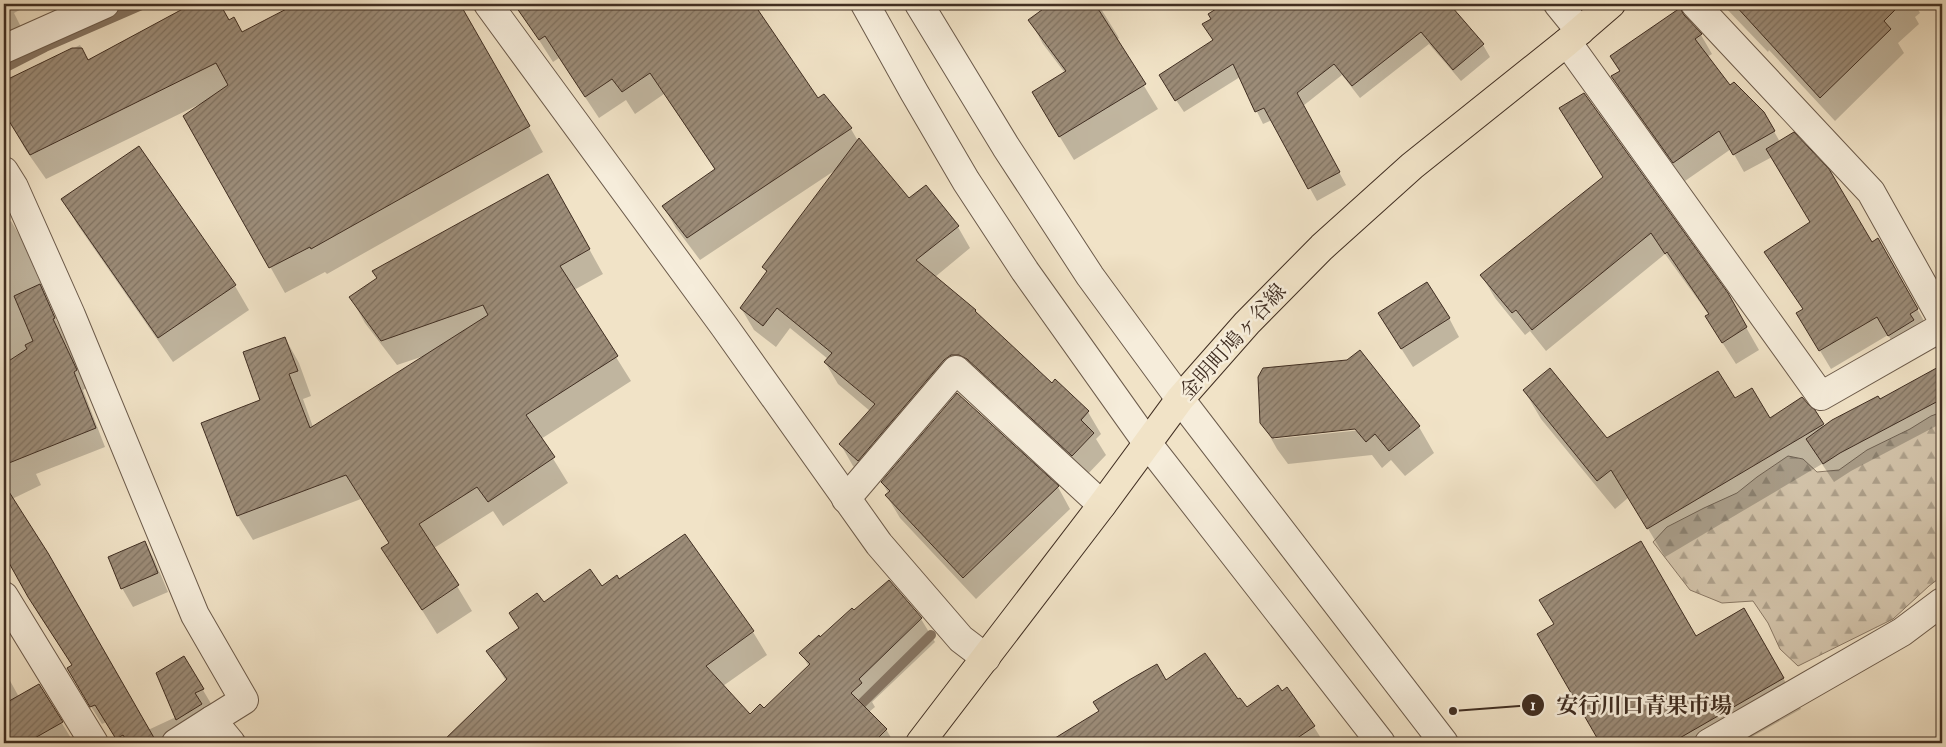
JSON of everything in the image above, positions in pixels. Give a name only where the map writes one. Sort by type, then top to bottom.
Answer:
[{"type":"main road","name":"金明町鳩ヶ谷線","points":[[920,743],[1102,505],[1180,399],[1248,323],[1322,247],[1412,166],[1611,4]]},
{"type":"street","points":[[4,49],[106,4]]},
{"type":"street","points":[[488,4],[724,326],[879,544],[961,639],[986,658]]},
{"type":"street","points":[[865,4],[966,181],[1026,271],[1148,444],[1381,743]]},
{"type":"street","points":[[919,4],[1006,147],[1090,276],[1180,399],[1444,743]]},
{"type":"street","points":[[1558,4],[1573,36],[1821,396],[1942,327]]},
{"type":"street","points":[[1695,4],[1871,192],[1942,319]]},
{"type":"street","points":[[4,171],[14,187],[71,315],[195,615],[244,700],[176,743]]},
{"type":"street","points":[[846,499],[956,370],[1102,505]]},
{"type":"street","points":[[4,596],[94,743]]},
{"type":"street","points":[[1709,743],[1902,632],[1942,602]]},
{"type":"street","points":[[212,720],[230,743]]},
{"type":"green space","points":[[1942,412],[1942,576],[1893,619],[1798,666],[1780,649],[1768,623],[1753,601],[1722,603],[1690,590],[1653,542],[1667,527],[1737,493],[1788,456],[1803,459],[1817,472],[1839,470],[1867,450]]},
{"type":"building","points":[[192,4],[220,4],[229,20],[234,17],[242,32],[296,4],[460,4],[530,126],[311,249],[310,247],[269,268],[183,116],[228,85],[216,63],[30,155],[4,113],[4,81],[72,48],[82,48],[88,60]]},
{"type":"building","points":[[514,4],[754,4],[818,98],[824,94],[852,128],[687,238],[662,206],[715,169],[650,73],[622,92],[612,79],[585,97],[545,36],[539,40]]},
{"type":"building","points":[[1050,4],[1095,4],[1146,84],[1059,137],[1032,92],[1066,71],[1028,20]]},
{"type":"building","points":[[1224,4],[1457,4],[1452,7],[1484,44],[1453,70],[1421,32],[1352,86],[1334,64],[1297,93],[1340,172],[1308,189],[1264,108],[1255,112],[1233,64],[1175,101],[1159,75],[1213,40],[1202,24],[1211,19],[1208,14]]},
{"type":"building","points":[[1734,4],[1901,4],[1884,21],[1891,29],[1820,98]]},
{"type":"building","points":[[1680,8],[1702,34],[1695,39],[1730,85],[1734,82],[1764,112],[1775,131],[1733,155],[1719,131],[1673,163],[1611,76],[1620,71],[1610,56]]},
{"type":"building","points":[[1584,93],[1728,293],[1747,327],[1722,343],[1705,316],[1709,314],[1667,252],[1665,254],[1651,233],[1532,330],[1516,310],[1512,313],[1480,275],[1603,177],[1559,108]]},
{"type":"building","points":[[1794,132],[1829,169],[1872,242],[1878,238],[1918,309],[1910,314],[1914,320],[1888,336],[1877,317],[1819,351],[1796,313],[1803,309],[1764,252],[1810,222],[1766,149]]},
{"type":"building","points":[[859,138],[909,198],[926,185],[959,226],[916,260],[976,310],[1052,383],[1055,379],[1089,411],[1081,420],[1094,433],[1072,456],[967,359],[959,355],[951,355],[944,360],[858,461],[839,444],[875,404],[824,362],[832,353],[777,308],[763,326],[740,308],[767,271],[762,267]]},
{"type":"building","points":[[139,146],[236,285],[158,338],[61,199]]},
{"type":"building","points":[[548,174],[590,249],[560,266],[618,356],[526,415],[555,457],[488,502],[477,487],[419,524],[459,585],[422,610],[381,548],[389,543],[346,475],[237,516],[201,423],[260,400],[243,352],[285,337],[298,371],[289,374],[310,428],[488,315],[483,305],[381,341],[349,297],[377,278],[372,271]]},
{"type":"building","points":[[1427,282],[1450,318],[1401,349],[1378,313]]},
{"type":"building","points":[[40,284],[55,318],[53,319],[77,370],[74,372],[96,428],[4,465],[4,364],[27,349],[25,345],[33,341],[14,296]]},
{"type":"building","points":[[1360,350],[1420,426],[1389,451],[1375,434],[1366,442],[1355,429],[1272,438],[1260,423],[1258,377],[1263,368],[1347,360]]},
{"type":"building","points":[[1942,365],[1942,399],[1840,453],[1823,464],[1806,439],[1832,420],[1878,396],[1880,399]]},
{"type":"building","points":[[1550,368],[1607,438],[1718,371],[1735,398],[1752,388],[1770,418],[1802,397],[1815,410],[1824,424],[1647,529],[1611,470],[1597,481],[1523,390]]},
{"type":"building","points":[[957,393],[1059,486],[963,578],[885,495],[890,491],[881,482]]},
{"type":"building","points":[[4,484],[48,553],[157,743],[128,743],[123,735],[116,739],[95,705],[90,707],[67,668],[72,665],[28,597],[4,554]]},
{"type":"building","points":[[685,534],[754,631],[706,666],[750,714],[760,704],[764,708],[810,664],[799,653],[852,608],[854,610],[889,580],[922,618],[859,679],[862,683],[851,693],[887,729],[873,743],[441,743],[507,679],[486,651],[519,628],[509,613],[537,593],[544,602],[590,569],[602,586],[617,575],[619,579]]},
{"type":"building","points":[[145,541],[158,573],[121,589],[108,557]]},
{"type":"building","points":[[1641,541],[1696,636],[1744,608],[1784,678],[1671,743],[1600,743],[1537,634],[1554,624],[1539,600]]},
{"type":"building","points":[[1205,653],[1238,699],[1240,698],[1247,707],[1278,685],[1282,691],[1287,687],[1315,726],[1290,743],[1047,743],[1099,711],[1093,702],[1157,664],[1166,680]]},
{"type":"building","points":[[184,656],[204,689],[195,693],[202,704],[176,720],[156,673]]},
{"type":"building","points":[[39,684],[63,722],[26,743],[4,743],[4,704]]},
{"type":"waterway","points":[[4,68],[45,47],[144,4]]},
{"type":"waterway","points":[[852,713],[931,635]]},
{"type":"place","name":"安行川口青果市場","points":[[1453,711]]}]
